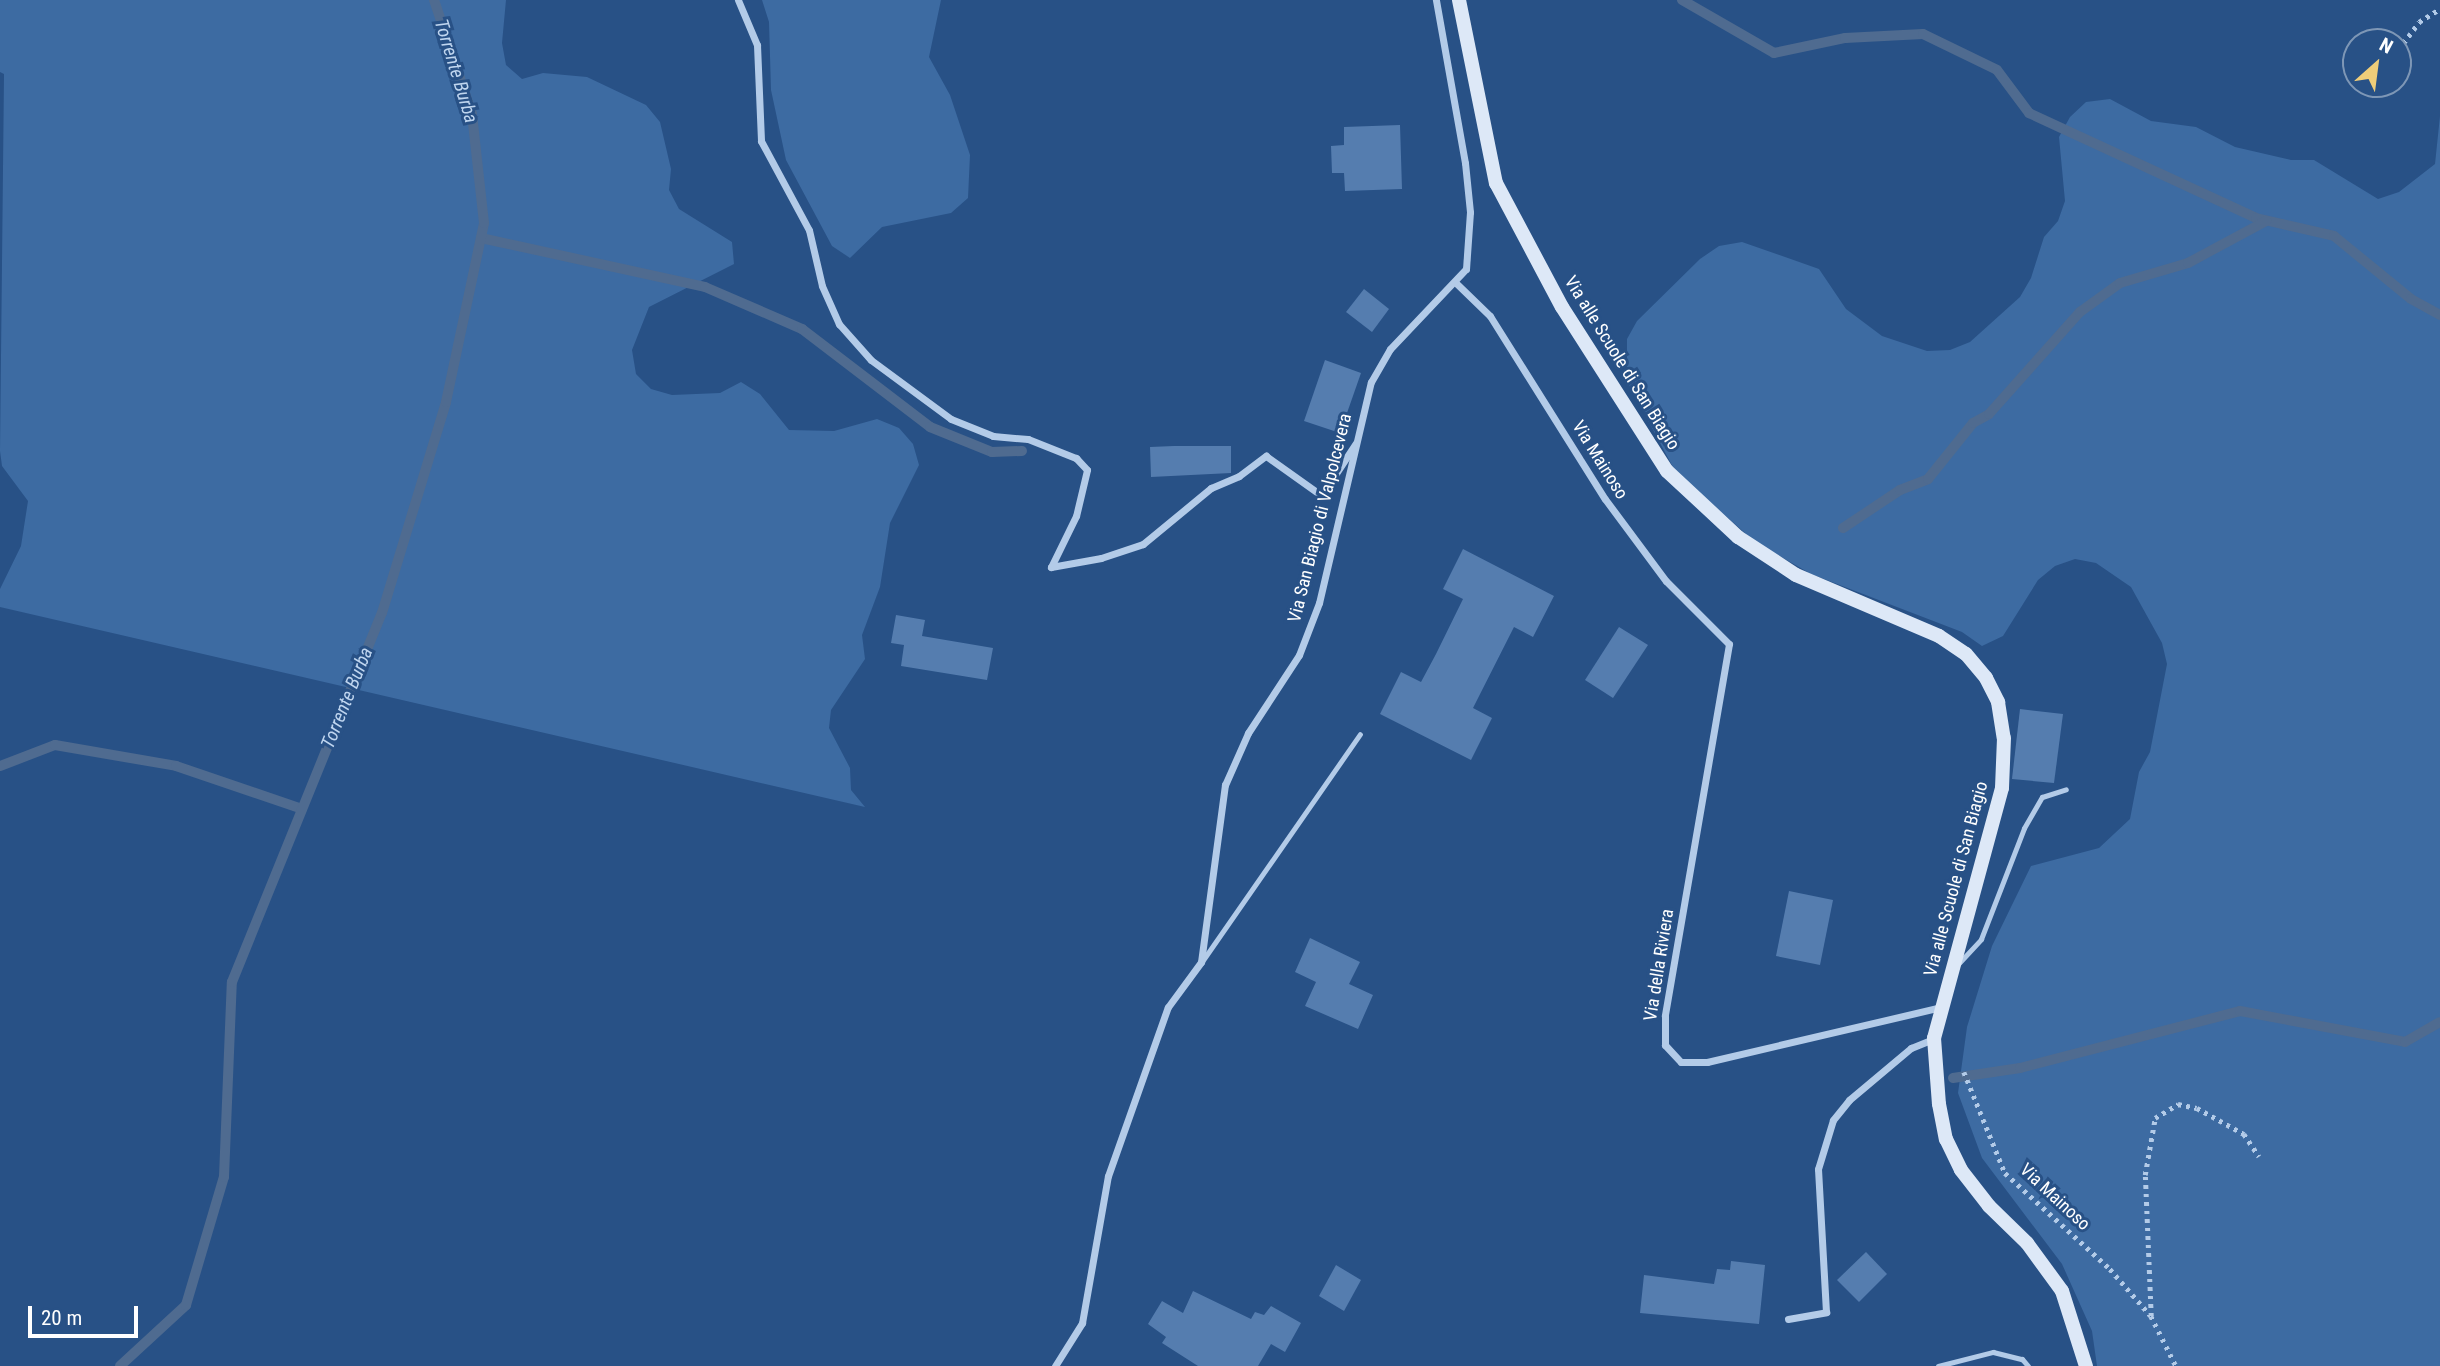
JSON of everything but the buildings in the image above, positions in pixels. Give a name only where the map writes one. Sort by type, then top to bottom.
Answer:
[{"type":"street","points":[[738,0],[757,45],[761,141],[809,230],[822,286],[839,324],[871,360],[951,419],[993,436],[1028,439],[1076,458],[1087,470],[1076,516],[1051,567],[1101,558],[1143,544],[1211,488],[1239,476],[1266,456],[1318,493],[1325,490],[1356,443]]},
{"type":"street","points":[[1436,0],[1458,109],[1470,212],[1470,250],[1457,284]]},
{"type":"street","name":"Via alle Scuole di San Biagio","points":[[1459,0],[1496,183],[1562,307],[1667,471],[1738,537],[1796,575],[1939,636],[1966,654],[1986,678],[1998,702],[2004,738],[2002,788],[1934,1038],[1946,1139],[1961,1170],[1989,1206],[2027,1243],[2062,1291],[2086,1366]]},
{"type":"street","name":"Via San Biagio di Valpolcevera","points":[[1055,1366],[1082,1323],[1108,1176],[1164,1020],[1201,962],[1225,785],[1248,733],[1304,642],[1319,603],[1371,382],[1390,349],[1430,304],[1457,284]]},
{"type":"street","name":"Via Mainoso","points":[[1457,284],[1497,327],[1605,499],[1651,560],[1730,644]]},
{"type":"street","name":"Via della Riviera","points":[[1730,644],[1665,1016],[1665,1045],[1681,1062],[1707,1062],[1942,1007]]},
{"type":"street","points":[[1788,1319],[1826,1312],[1818,1169],[1833,1120],[1849,1100],[1911,1048],[1934,1038]]},
{"type":"lane","points":[[1201,962],[1360,734]]},
{"type":"lane","points":[[1951,971],[1981,939],[2024,828],[2042,797],[2066,789]]},
{"type":"lane","points":[[1938,1366],[1993,1352],[2022,1359],[2028,1366]]},
{"type":"path","points":[[2412,31],[2419,22],[2440,9]]},
{"type":"path","name":"Via Mainoso","points":[[1934,1038],[1952,1052],[1969,1082],[1990,1144],[2005,1172],[2110,1269],[2151,1317],[2176,1366]]},
{"type":"path","points":[[2151,1317],[2145,1175],[2155,1118],[2164,1108],[2178,1104],[2197,1108],[2244,1134],[2259,1156]]},
{"type":"shaded area","points":[[0,0],[506,0],[502,43],[506,65],[522,79],[543,73],[587,77],[646,105],[660,122],[671,169],[669,190],[679,209],[732,242],[734,264],[649,307],[632,350],[636,374],[651,389],[672,395],[720,393],[741,382],[760,394],[789,430],[834,431],[877,419],[899,428],[913,444],[919,465],[890,523],[880,587],[862,635],[865,659],[831,710],[829,728],[850,768],[851,790],[865,807],[0,607],[0,589],[21,546],[28,501],[2,466],[0,451],[4,74],[0,72]]},
{"type":"shaded area","points":[[762,0],[941,0],[929,57],[950,95],[970,155],[968,198],[951,213],[882,227],[850,258],[832,246],[786,160],[771,90],[769,22]]},
{"type":"shaded area","points":[[2110,99],[2151,121],[2196,127],[2235,147],[2291,160],[2314,160],[2378,199],[2399,192],[2435,164],[2440,116],[2440,1366],[2097,1366],[2092,1331],[2062,1264],[1982,1158],[1958,1093],[1967,1027],[1992,946],[2031,866],[2099,848],[2130,819],[2139,772],[2150,752],[2167,664],[2162,643],[2131,587],[2096,563],[2075,559],[2055,566],[2038,580],[2003,636],[1982,646],[1962,632],[1811,574],[1754,541],[1675,471],[1627,381],[1627,339],[1637,321],[1700,259],[1719,246],[1742,242],[1819,269],[1846,309],[1882,336],[1927,351],[1950,350],[1970,342],[2020,297],[2031,278],[2044,237],[2058,221],[2065,201],[2059,137],[2070,117],[2086,102]]},
{"type":"waterway","name":"Torrente Burba","points":[[120,1366],[186,1305],[224,1177],[232,982],[382,613],[446,402],[484,223],[472,114],[434,0]]},
{"type":"waterway","points":[[1682,0],[1774,53],[1845,38],[1923,34],[1997,70],[2029,113],[2256,218],[2334,236],[2411,299],[2440,315]]},
{"type":"waterway","points":[[1843,528],[1900,490],[1928,479],[1973,423],[1989,414],[2080,312],[2120,283],[2188,263],[2266,221]]},
{"type":"waterway","points":[[481,238],[705,287],[802,329],[930,427],[992,452],[1022,451]]},
{"type":"waterway","points":[[0,766],[55,745],[176,766],[302,809]]},
{"type":"waterway","points":[[1953,1078],[2020,1068],[2240,1011],[2405,1042],[2440,1022]]}]
